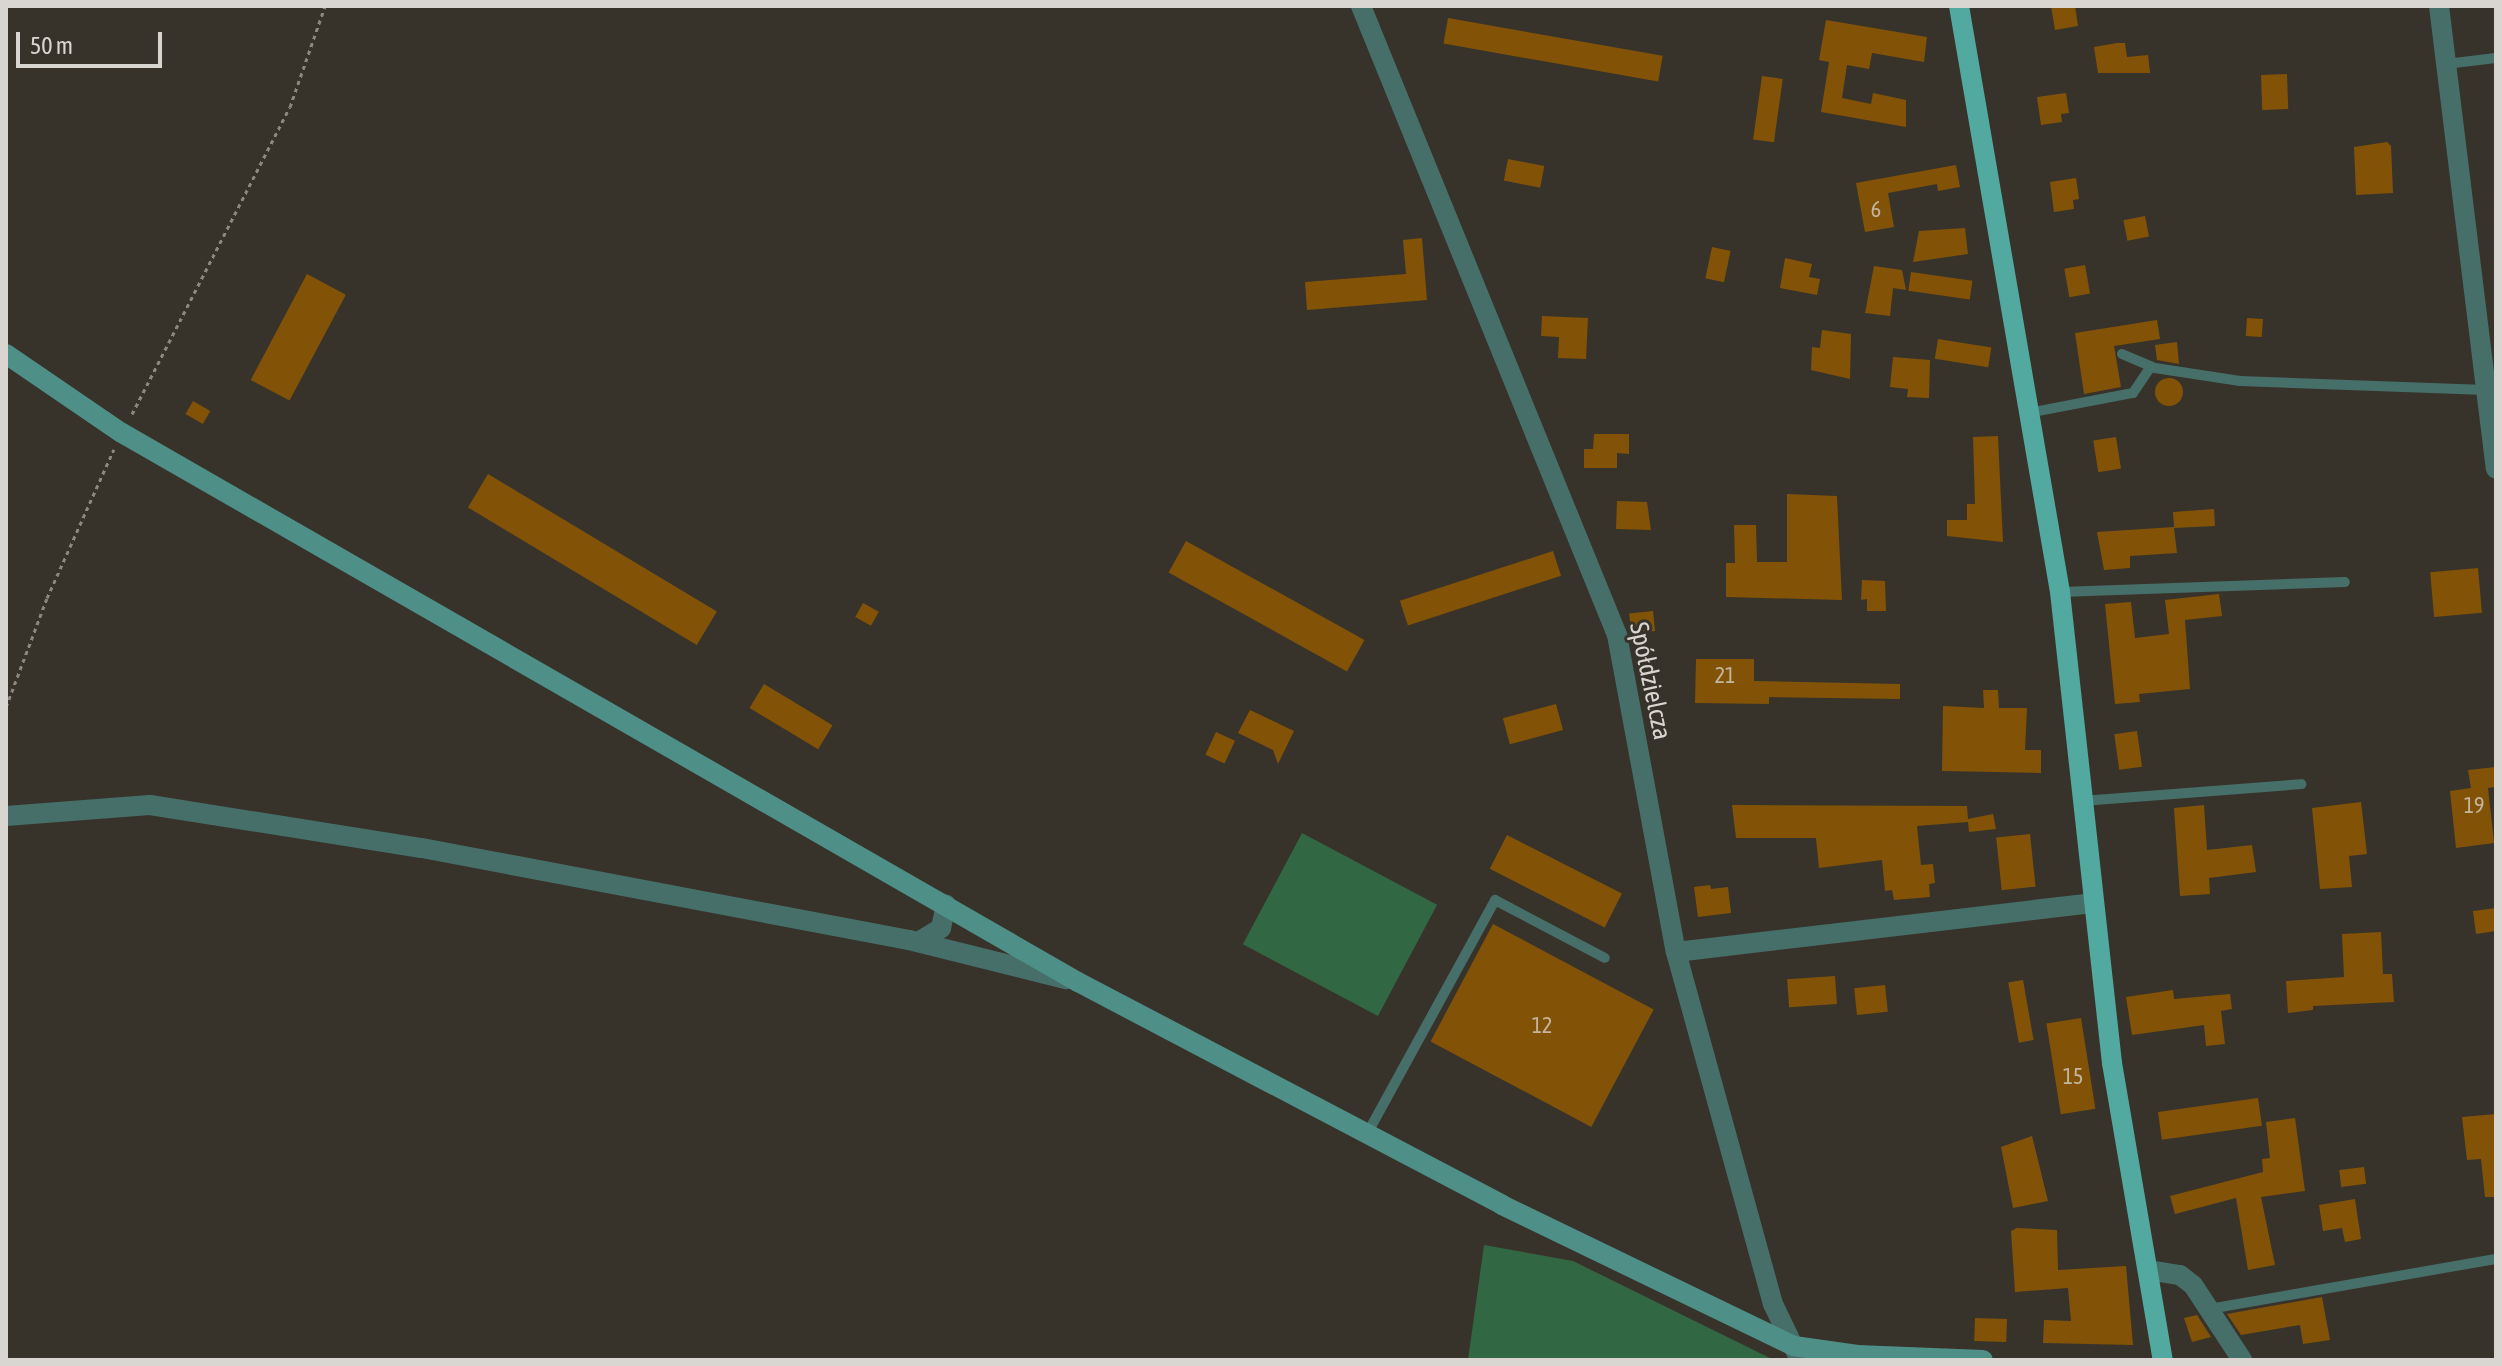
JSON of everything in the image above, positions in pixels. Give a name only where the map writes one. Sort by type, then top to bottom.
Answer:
[{"type":"main road","points":[[1959,6],[2060,592],[2080,802],[2112,1063],[2163,1360]]},
{"type":"main road","points":[[6,354],[122,433],[1078,982],[1367,1134],[1797,1353],[1983,1360]]},
{"type":"street","name":"Spółdzielcza","points":[[1361,6],[1617,635],[1676,952],[1773,1304],[1797,1353]]},
{"type":"street","points":[[2439,6],[2496,469]]},
{"type":"street","points":[[6,816],[150,805],[422,848],[918,942],[1078,982]]},
{"type":"street","points":[[1676,952],[2092,903]]},
{"type":"street","points":[[918,942],[941,928],[946,905]]},
{"type":"street","points":[[2148,1270],[2187,1279],[2242,1360]]},
{"type":"lane","points":[[2446,64],[2496,58]]},
{"type":"lane","points":[[2122,354],[2151,366],[2240,381],[2486,390]]},
{"type":"lane","points":[[2028,413],[2133,393],[2151,366]]},
{"type":"lane","points":[[2060,592],[2345,582]]},
{"type":"lane","points":[[2080,802],[2301,784]]},
{"type":"lane","points":[[1367,1134],[1495,900],[1605,958]]},
{"type":"lane","points":[[2209,1309],[2496,1259]]},
{"type":"path","points":[[6,707],[47,598],[122,433],[290,107],[325,6]]},
{"type":"green space","points":[[1302,833],[1437,905],[1378,1016],[1243,944]]},
{"type":"green space","points":[[1484,1245],[1573,1261],[1774,1360],[1468,1360]]},
{"type":"building","points":[[2051,6],[2075,6],[2078,26],[2055,30]]},
{"type":"building","points":[[1448,18],[1663,56],[1658,81],[1443,44]]},
{"type":"building","points":[[1826,20],[1927,37],[1924,62],[1872,53],[1869,69],[1847,65],[1842,98],[1871,104],[1873,93],[1906,100],[1906,127],[1821,112],[1829,62],[1819,60]]},
{"type":"building","points":[[2125,43],[2127,57],[2148,55],[2150,73],[2098,73],[2094,47]]},
{"type":"building","points":[[2287,74],[2288,109],[2262,110],[2261,75]]},
{"type":"building","points":[[1762,76],[1783,79],[1774,142],[1753,139]]},
{"type":"building","points":[[2066,93],[2069,113],[2061,114],[2062,122],[2041,125],[2037,97]]},
{"type":"building","points":[[2387,142],[2391,146],[2393,193],[2356,195],[2354,147]]},
{"type":"building","points":[[1508,159],[1544,166],[1540,188],[1504,181]]},
{"type":"building","points":[[1956,165],[1960,187],[1938,191],[1937,184],[1888,193],[1894,227],[1865,232],[1856,183]]},
{"type":"building","points":[[2076,178],[2079,199],[2073,200],[2074,209],[2054,212],[2050,182]]},
{"type":"building","points":[[2145,216],[2149,237],[2127,241],[2123,220]]},
{"type":"building","points":[[1965,228],[1968,254],[1913,262],[1919,231]]},
{"type":"building","points":[[1422,238],[1427,300],[1307,310],[1305,282],[1406,274],[1403,240]]},
{"type":"building","points":[[1712,247],[1731,251],[1724,282],[1705,278]]},
{"type":"building","points":[[1785,258],[1812,264],[1809,277],[1820,279],[1817,295],[1780,288]]},
{"type":"building","points":[[2085,265],[2090,294],[2069,297],[2064,269]]},
{"type":"building","points":[[1874,266],[1902,270],[1906,290],[1893,288],[1890,316],[1865,313]]},
{"type":"building","points":[[1911,272],[1972,281],[1970,299],[1908,291]]},
{"type":"building","points":[[307,274],[346,295],[290,401],[251,380]]},
{"type":"building","points":[[1542,316],[1588,318],[1586,359],[1558,358],[1559,337],[1541,336]]},
{"type":"building","points":[[2247,318],[2263,319],[2262,337],[2246,336]]},
{"type":"building","points":[[2157,320],[2160,339],[2114,346],[2121,387],[2084,394],[2075,333]]},
{"type":"building","points":[[1822,330],[1851,334],[1850,379],[1811,370],[1812,347],[1820,348]]},
{"type":"building","points":[[1938,339],[1991,347],[1988,367],[1935,359]]},
{"type":"building","points":[[2177,342],[2179,364],[2157,360],[2155,345]]},
{"type":"building","points":[[1893,357],[1930,360],[1929,398],[1907,397],[1908,389],[1890,387]]},
{"type":"building","points":[[2169,378],[2179,382],[2183,392],[2179,402],[2169,406],[2159,402],[2155,392],[2159,382]]},
{"type":"building","points":[[193,401],[210,411],[203,424],[186,414]]},
{"type":"building","points":[[1594,434],[1629,434],[1629,454],[1617,453],[1617,468],[1584,468],[1584,449],[1593,449]]},
{"type":"building","points":[[1998,436],[2003,542],[1947,536],[1947,520],[1967,520],[1967,504],[1975,504],[1973,437]]},
{"type":"building","points":[[2116,437],[2121,469],[2098,472],[2093,441]]},
{"type":"building","points":[[488,474],[717,612],[697,645],[468,507]]},
{"type":"building","points":[[1787,494],[1837,496],[1842,600],[1726,597],[1726,563],[1735,563],[1734,525],[1756,525],[1757,562],[1787,562]]},
{"type":"building","points":[[1617,501],[1647,502],[1651,530],[1616,529]]},
{"type":"building","points":[[2214,509],[2215,526],[2174,528],[2177,553],[2130,556],[2130,568],[2104,570],[2097,532],[2174,527],[2173,512]]},
{"type":"building","points":[[1186,541],[1364,640],[1347,671],[1169,572]]},
{"type":"building","points":[[1553,551],[1561,576],[1408,625],[1400,601]]},
{"type":"building","points":[[2478,568],[2482,613],[2434,617],[2430,572]]},
{"type":"building","points":[[1862,580],[1885,581],[1886,611],[1867,611],[1867,599],[1861,600]]},
{"type":"building","points":[[2219,594],[2222,616],[2185,620],[2190,689],[2139,694],[2140,702],[2115,704],[2105,604],[2131,602],[2135,638],[2169,634],[2165,600]]},
{"type":"building","points":[[863,603],[879,612],[871,626],[855,617]]},
{"type":"building","points":[[1653,611],[1655,631],[1631,633],[1629,614]]},
{"type":"building","points":[[1696,659],[1754,659],[1754,681],[1900,684],[1900,699],[1769,697],[1769,704],[1695,703]]},
{"type":"building","points":[[764,684],[833,725],[818,749],[750,708]]},
{"type":"building","points":[[1983,690],[1998,690],[1999,708],[2027,708],[2025,750],[2041,750],[2041,773],[1942,771],[1943,706],[1984,708]]},
{"type":"building","points":[[1556,704],[1563,730],[1510,744],[1503,718]]},
{"type":"building","points":[[1250,710],[1294,731],[1278,764],[1273,750],[1238,733]]},
{"type":"building","points":[[2137,731],[2142,767],[2119,770],[2114,734]]},
{"type":"building","points":[[1216,732],[1235,741],[1224,764],[1205,755]]},
{"type":"building","points":[[2496,767],[2496,787],[2488,788],[2494,843],[2456,848],[2450,791],[2471,788],[2468,770]]},
{"type":"building","points":[[2361,802],[2367,854],[2349,856],[2352,887],[2320,889],[2312,808]]},
{"type":"building","points":[[1732,805],[1967,806],[1968,819],[1993,814],[1996,829],[1969,832],[1968,822],[1917,826],[1921,865],[1933,864],[1935,883],[1929,884],[1930,897],[1894,900],[1892,890],[1885,891],[1882,860],[1819,868],[1816,838],[1736,838]]},
{"type":"building","points":[[2204,805],[2207,850],[2252,845],[2256,872],[2209,878],[2210,894],[2180,896],[2174,808]]},
{"type":"building","points":[[2030,834],[2036,887],[2002,890],[1996,838]]},
{"type":"building","points":[[1507,835],[1622,894],[1605,927],[1490,869]]},
{"type":"building","points":[[1710,885],[1711,889],[1728,887],[1731,913],[1698,917],[1694,887]]},
{"type":"building","points":[[2496,908],[2496,931],[2476,934],[2473,911]]},
{"type":"building","points":[[1493,924],[1654,1009],[1591,1127],[1431,1041]]},
{"type":"building","points":[[2381,932],[2383,974],[2392,974],[2394,1002],[2313,1006],[2313,1010],[2288,1013],[2286,981],[2344,977],[2342,934]]},
{"type":"building","points":[[1835,976],[1837,1004],[1789,1007],[1787,979]]},
{"type":"building","points":[[2023,980],[2034,1040],[2019,1043],[2008,983]]},
{"type":"building","points":[[1885,985],[1888,1012],[1857,1015],[1854,988]]},
{"type":"building","points":[[2173,990],[2174,999],[2230,994],[2232,1009],[2221,1011],[2225,1044],[2206,1046],[2204,1025],[2132,1035],[2126,997]]},
{"type":"building","points":[[2081,1018],[2095,1109],[2061,1114],[2046,1023]]},
{"type":"building","points":[[2258,1098],[2262,1126],[2162,1140],[2158,1112]]},
{"type":"building","points":[[2496,1114],[2496,1197],[2485,1197],[2481,1159],[2467,1160],[2462,1117]]},
{"type":"building","points":[[2295,1118],[2305,1191],[2261,1197],[2275,1265],[2248,1270],[2236,1198],[2175,1214],[2170,1196],[2263,1172],[2262,1159],[2270,1158],[2266,1122]]},
{"type":"building","points":[[2032,1136],[2048,1201],[2013,1208],[2001,1147]]},
{"type":"building","points":[[2364,1167],[2366,1184],[2341,1187],[2339,1170]]},
{"type":"building","points":[[2355,1199],[2361,1239],[2345,1242],[2342,1228],[2323,1231],[2319,1205]]},
{"type":"building","points":[[2017,1228],[2057,1230],[2058,1270],[2126,1266],[2133,1345],[2043,1343],[2044,1320],[2071,1321],[2068,1288],[2015,1292],[2011,1231]]},
{"type":"building","points":[[2322,1297],[2330,1340],[2303,1344],[2300,1325],[2241,1335],[2227,1314]]},
{"type":"building","points":[[2197,1315],[2211,1337],[2192,1342],[2184,1318]]},
{"type":"building","points":[[1975,1318],[2007,1319],[2006,1342],[1974,1341]]}]
